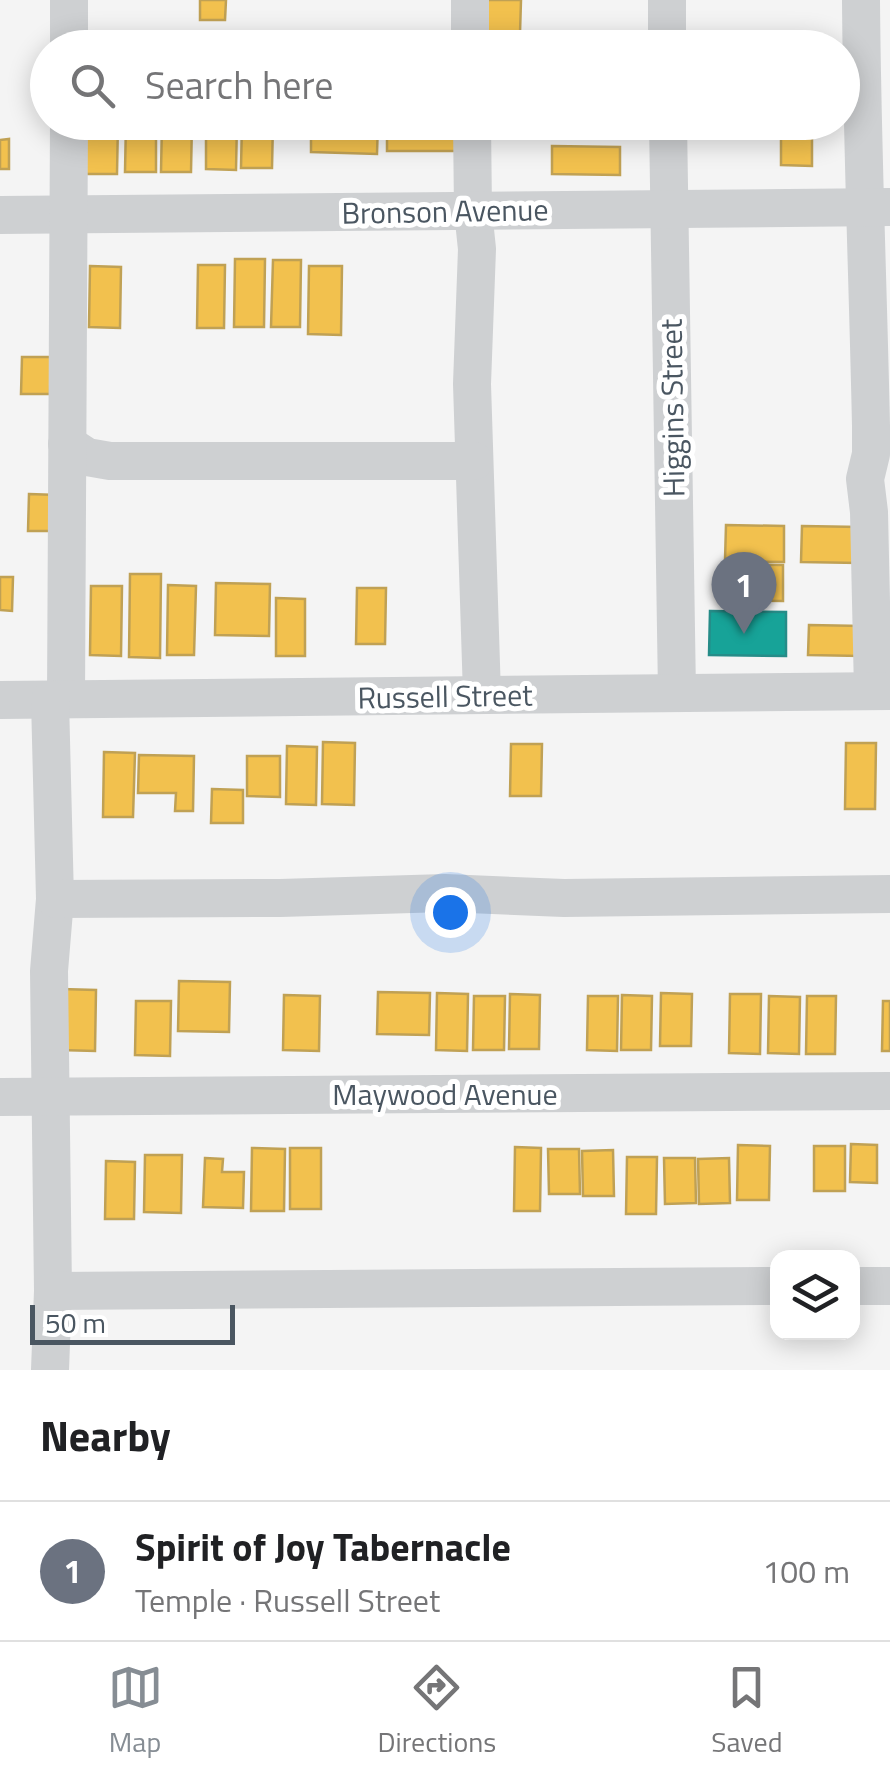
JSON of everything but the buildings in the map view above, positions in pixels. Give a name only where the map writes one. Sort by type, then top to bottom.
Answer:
[{"type":"street","points":[[69,0],[69,30]]},
{"type":"street","points":[[470,0],[470,30]]},
{"type":"street","points":[[666,0],[667,30]]},
{"type":"street","points":[[861,0],[862,134],[878,207],[881,454],[866,479],[881,691]]},
{"type":"street","points":[[50,1370],[49,972],[67,444],[69,140]]},
{"type":"street","points":[[472,140],[477,249],[472,384],[482,696]]},
{"type":"street","name":"Higgins Street","points":[[668,140],[677,693]]},
{"type":"street","name":"Bronson Avenue","points":[[0,215],[878,207]]},
{"type":"street","points":[[67,444],[87,456],[110,462],[474,460]]},
{"type":"street","name":"Russell Street","points":[[0,700],[881,691]]},
{"type":"street","points":[[54,899],[444,893],[564,898],[890,894]]},
{"type":"street","name":"Maywood Avenue","points":[[0,1098],[890,1091]]},
{"type":"street","points":[[52,1291],[770,1286]]},
{"type":"street","points":[[860,1286],[890,1286]]},
{"type":"place","name":"Spirit of Joy Tabernacle","points":[[744,634]]}]
